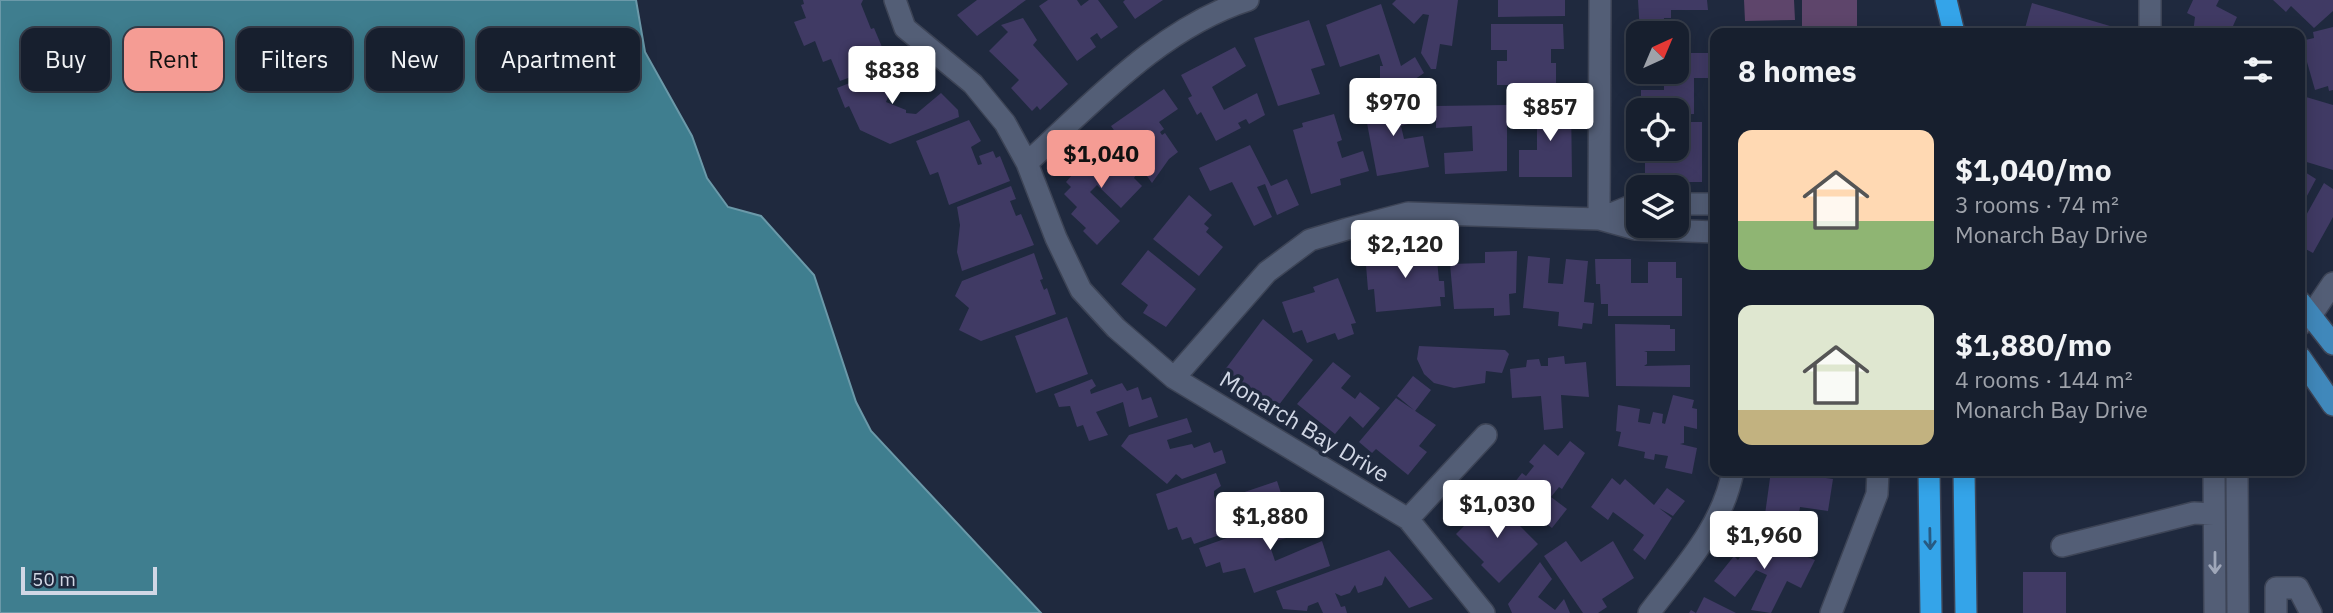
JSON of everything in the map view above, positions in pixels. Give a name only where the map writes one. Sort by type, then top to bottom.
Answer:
[{"type":"highway","points":[[1937,28],[1946,4]]},
{"type":"highway","points":[[1946,4],[1953,28]]},
{"type":"highway","points":[[1929,476],[1931,613]]},
{"type":"highway","points":[[1964,476],[1966,613]]},
{"type":"main road","points":[[2305,315],[2333,344]]},
{"type":"main road","points":[[2305,364],[2333,405]]},
{"type":"street","name":"Monarch Bay Drive","points":[[895,0],[905,28],[973,84],[1005,123],[1027,163],[1056,238],[1082,290],[1116,328],[1174,378],[1408,519],[1484,613]]},
{"type":"street","points":[[1027,163],[1143,59],[1227,7],[1248,0]]},
{"type":"street","points":[[1599,219],[1600,0]]},
{"type":"street","points":[[2150,0],[2150,28]]},
{"type":"street","points":[[1689,204],[1710,204]]},
{"type":"street","name":"Monarch Bay Drive","points":[[1599,219],[1626,208]]},
{"type":"street","name":"Monarch Bay Drive","points":[[1174,378],[1267,272],[1310,240],[1408,213],[1599,219],[1635,229],[1710,232]]},
{"type":"street","points":[[2305,313],[2333,282]]},
{"type":"street","points":[[2305,314],[2333,305]]},
{"type":"street","points":[[1408,519],[1486,435]]},
{"type":"street","points":[[1649,613],[1714,528],[1730,489],[1732,476]]},
{"type":"street","points":[[1832,613],[1877,494],[1878,476]]},
{"type":"street","points":[[2214,476],[2215,613]]},
{"type":"street","points":[[2237,476],[2238,613]]},
{"type":"street","points":[[2062,546],[2194,513],[2214,514]]},
{"type":"street","points":[[2276,613],[2276,588],[2298,587],[2311,613]]},
{"type":"shaded area","points":[[1744,0],[1794,0],[1795,20],[1745,21]]},
{"type":"shaded area","points":[[1802,0],[1857,0],[1857,28],[1802,28]]},
{"type":"water","points":[[0,0],[636,0],[645,52],[692,136],[707,178],[728,207],[761,216],[814,275],[856,402],[871,431],[1041,613],[0,613]]},
{"type":"building","points":[[803,0],[863,0],[861,4],[871,29],[874,28],[887,59],[873,64],[875,68],[840,81],[831,59],[823,62],[815,41],[804,46],[794,22],[806,18],[801,5],[804,4]]},
{"type":"building","points":[[977,0],[1026,0],[977,36],[957,15]]},
{"type":"building","points":[[1048,0],[1077,0],[1081,6],[1089,0],[1098,0],[1118,27],[1101,39],[1097,33],[1090,38],[1096,47],[1077,61],[1039,6]]},
{"type":"building","points":[[1163,0],[1135,19],[1123,2]]},
{"type":"building","points":[[1396,0],[1458,0],[1452,46],[1440,44],[1436,69],[1431,69],[1421,53],[1429,15],[1423,14],[1414,24],[1392,4]]},
{"type":"building","points":[[1498,0],[1565,0],[1565,16],[1498,17]]},
{"type":"building","points":[[1638,0],[1707,0],[1708,10],[1671,10],[1671,18],[1664,18],[1664,21],[1639,21]]},
{"type":"building","points":[[2193,0],[2219,0],[2216,6],[2237,17],[2234,28],[2194,28],[2195,17],[2187,13]]},
{"type":"building","points":[[2273,0],[2333,0],[2333,11],[2314,28],[2291,6],[2286,12]]},
{"type":"building","points":[[2032,3],[2110,26],[2109,28],[2025,28]]},
{"type":"building","points":[[1381,4],[1401,66],[1415,57],[1424,73],[1405,86],[1380,86],[1380,66],[1383,66],[1379,54],[1340,67],[1326,25]]},
{"type":"building","points":[[1023,18],[1037,40],[1033,45],[1068,84],[1040,110],[1037,106],[1032,111],[1011,88],[1019,80],[989,51],[1008,32],[1001,25]]},
{"type":"building","points":[[1309,20],[1325,65],[1311,69],[1320,94],[1278,106],[1254,38]]},
{"type":"building","points":[[1491,24],[1563,24],[1564,49],[1551,49],[1551,63],[1556,63],[1556,90],[1532,90],[1532,85],[1497,85],[1497,61],[1507,61],[1507,50],[1491,50]]},
{"type":"building","points":[[2333,27],[2333,90],[2329,91],[2328,86],[2315,90],[2305,55],[2305,40],[2314,38],[2313,32]]},
{"type":"building","points":[[1235,47],[1246,66],[1212,87],[1224,110],[1257,93],[1265,115],[1249,124],[1246,119],[1238,123],[1241,128],[1216,141],[1201,112],[1197,115],[1188,98],[1192,96],[1181,75]]},
{"type":"building","points":[[1689,53],[1709,53],[1709,78],[1694,78],[1694,114],[1689,114],[1689,98],[1641,98],[1641,90],[1664,90],[1664,84],[1689,84]]},
{"type":"building","points":[[908,60],[916,80],[891,90],[886,102],[906,110],[906,113],[916,114],[941,93],[958,110],[959,117],[890,144],[860,130],[849,106],[845,108],[837,88]]},
{"type":"building","points":[[1164,89],[1178,109],[1159,122],[1164,129],[1160,132],[1162,135],[1165,133],[1178,152],[1169,159],[1152,183],[1111,126]]},
{"type":"building","points":[[1403,95],[1408,124],[1401,126],[1404,139],[1423,136],[1429,167],[1377,176],[1363,102]]},
{"type":"building","points":[[2306,97],[2333,105],[2333,170],[2305,162]]},
{"type":"building","points":[[1537,102],[1571,102],[1572,177],[1519,177],[1519,150],[1537,150]]},
{"type":"building","points":[[1507,105],[1507,171],[1445,174],[1444,153],[1473,151],[1472,126],[1436,128],[1436,106]]},
{"type":"building","points":[[1334,114],[1342,140],[1337,142],[1342,158],[1363,151],[1369,171],[1340,179],[1341,185],[1311,194],[1293,130],[1303,127],[1302,123]]},
{"type":"building","points":[[969,120],[981,141],[971,147],[978,165],[982,164],[979,156],[993,151],[996,158],[1000,156],[1010,181],[949,205],[938,172],[930,175],[916,141]]},
{"type":"building","points":[[1689,122],[1702,122],[1702,182],[1689,182],[1689,175],[1645,175],[1645,161],[1689,161]]},
{"type":"building","points":[[1104,138],[1120,154],[1117,157],[1136,175],[1134,178],[1142,186],[1121,208],[1097,185],[1090,192],[1120,221],[1097,245],[1083,231],[1086,228],[1071,214],[1077,207],[1064,194],[1071,187],[1066,182]]},
{"type":"building","points":[[1250,145],[1271,186],[1287,179],[1299,205],[1277,215],[1265,184],[1257,187],[1272,217],[1254,226],[1232,182],[1210,191],[1199,168]]},
{"type":"building","points":[[2305,172],[2316,179],[2305,200]]},
{"type":"building","points":[[2324,183],[2333,189],[2333,217],[2313,253],[2305,249],[2305,217]]},
{"type":"building","points":[[1011,186],[1016,199],[1010,201],[1016,216],[1021,214],[1034,245],[962,271],[957,252],[960,225],[957,207]]},
{"type":"building","points":[[1189,195],[1212,215],[1204,224],[1209,228],[1206,232],[1223,247],[1199,276],[1153,239]]},
{"type":"building","points":[[1436,249],[1439,281],[1444,281],[1445,297],[1440,297],[1441,306],[1376,312],[1374,289],[1368,290],[1366,265],[1372,265],[1371,253],[1404,251],[1404,255],[1412,254],[1412,250]]},
{"type":"building","points":[[1148,250],[1196,289],[1166,327],[1143,313],[1148,305],[1121,284]]},
{"type":"building","points":[[1517,251],[1516,293],[1509,294],[1510,315],[1494,316],[1494,308],[1454,309],[1450,264],[1485,263],[1485,252]]},
{"type":"building","points":[[1034,253],[1043,279],[1040,280],[1044,290],[1047,288],[1056,314],[981,341],[959,330],[969,308],[955,296],[962,281]]},
{"type":"building","points":[[1528,256],[1550,258],[1548,283],[1563,284],[1566,259],[1588,261],[1584,302],[1594,303],[1592,324],[1583,323],[1582,329],[1558,326],[1559,312],[1523,308]]},
{"type":"building","points":[[1595,259],[1631,259],[1631,283],[1648,283],[1648,262],[1676,262],[1676,278],[1682,278],[1682,316],[1608,316],[1608,304],[1601,304],[1600,284],[1596,284]]},
{"type":"building","points":[[1338,278],[1356,323],[1351,324],[1354,334],[1338,340],[1335,333],[1307,343],[1302,330],[1293,333],[1282,302],[1315,292],[1313,287]]},
{"type":"building","points":[[1067,317],[1088,374],[1036,393],[1015,336]]},
{"type":"building","points":[[1263,319],[1313,360],[1272,414],[1221,375]]},
{"type":"building","points":[[1615,324],[1670,325],[1670,329],[1675,329],[1675,351],[1644,351],[1647,352],[1647,364],[1644,366],[1690,365],[1690,387],[1616,386]]},
{"type":"building","points":[[1419,346],[1505,350],[1509,354],[1502,373],[1486,371],[1485,383],[1454,388],[1434,383],[1424,374],[1417,359]]},
{"type":"building","points":[[1564,356],[1565,364],[1586,362],[1589,397],[1561,395],[1563,428],[1544,430],[1541,396],[1512,398],[1510,369],[1526,367],[1527,360],[1539,359],[1541,366],[1548,366],[1548,358]]},
{"type":"building","points":[[1333,362],[1351,376],[1341,388],[1355,399],[1360,392],[1380,408],[1363,428],[1350,416],[1335,434],[1297,404]]},
{"type":"building","points":[[1413,376],[1431,390],[1415,411],[1397,396]]},
{"type":"building","points":[[1092,379],[1096,386],[1090,390],[1091,394],[1122,383],[1127,391],[1138,387],[1142,400],[1151,397],[1158,417],[1129,427],[1123,402],[1096,412],[1108,435],[1089,441],[1083,425],[1077,427],[1070,406],[1059,407],[1054,394]]},
{"type":"building","points":[[1673,395],[1694,400],[1692,408],[1697,409],[1697,429],[1684,426],[1684,443],[1680,444],[1697,448],[1692,474],[1665,468],[1668,456],[1655,454],[1654,460],[1644,458],[1645,452],[1618,446],[1621,432],[1616,431],[1618,405],[1640,409],[1638,422],[1650,424],[1653,412],[1663,414],[1662,423],[1665,424]]},
{"type":"building","points":[[1396,398],[1436,425],[1419,446],[1427,452],[1408,475],[1376,449],[1372,453],[1359,442]]},
{"type":"building","points":[[1187,418],[1192,432],[1167,440],[1170,449],[1192,444],[1194,448],[1210,442],[1214,453],[1222,450],[1226,463],[1182,479],[1176,474],[1167,484],[1121,446],[1129,435]]},
{"type":"building","points":[[1570,441],[1585,453],[1562,489],[1559,487],[1551,497],[1567,509],[1552,528],[1507,492],[1522,473],[1526,476],[1534,466],[1529,462],[1544,444],[1558,456]]},
{"type":"building","points":[[1216,473],[1221,486],[1214,491],[1214,496],[1219,508],[1229,504],[1227,498],[1277,481],[1287,511],[1194,544],[1191,537],[1182,540],[1177,527],[1168,530],[1156,494]]},
{"type":"building","points":[[1770,476],[1833,479],[1828,511],[1800,507],[1796,533],[1763,529]]},
{"type":"building","points":[[1612,478],[1620,485],[1625,479],[1654,505],[1667,488],[1685,501],[1673,516],[1659,508],[1672,518],[1645,560],[1633,550],[1644,535],[1613,512],[1608,520],[1591,507]]},
{"type":"building","points":[[1492,498],[1538,544],[1499,583],[1481,565],[1484,562],[1456,534]]},
{"type":"building","points":[[1317,506],[1324,527],[1269,543],[1275,561],[1322,541],[1330,566],[1254,593],[1245,568],[1223,573],[1220,562],[1206,567],[1199,548]]},
{"type":"building","points":[[1750,529],[1761,534],[1758,540],[1777,549],[1775,552],[1781,555],[1784,548],[1815,560],[1801,588],[1787,581],[1771,613],[1751,610],[1767,575],[1756,570],[1735,597],[1714,581],[1734,556],[1738,560]]},
{"type":"building","points":[[1566,541],[1581,562],[1613,541],[1634,578],[1602,599],[1607,607],[1598,613],[1583,613],[1544,556]]},
{"type":"building","points":[[1389,550],[1433,599],[1409,608],[1385,576],[1382,585],[1358,593],[1355,585],[1350,593],[1341,596],[1335,593],[1347,613],[1323,613],[1318,602],[1308,606],[1307,611],[1283,609],[1276,591]]},
{"type":"building","points":[[1540,562],[1552,579],[1538,597],[1555,610],[1564,599],[1570,613],[1512,613],[1508,604]]},
{"type":"building","points":[[2023,572],[2066,572],[2066,613],[2023,613]]},
{"type":"building","points":[[1704,597],[1736,613],[1696,613]]}]
